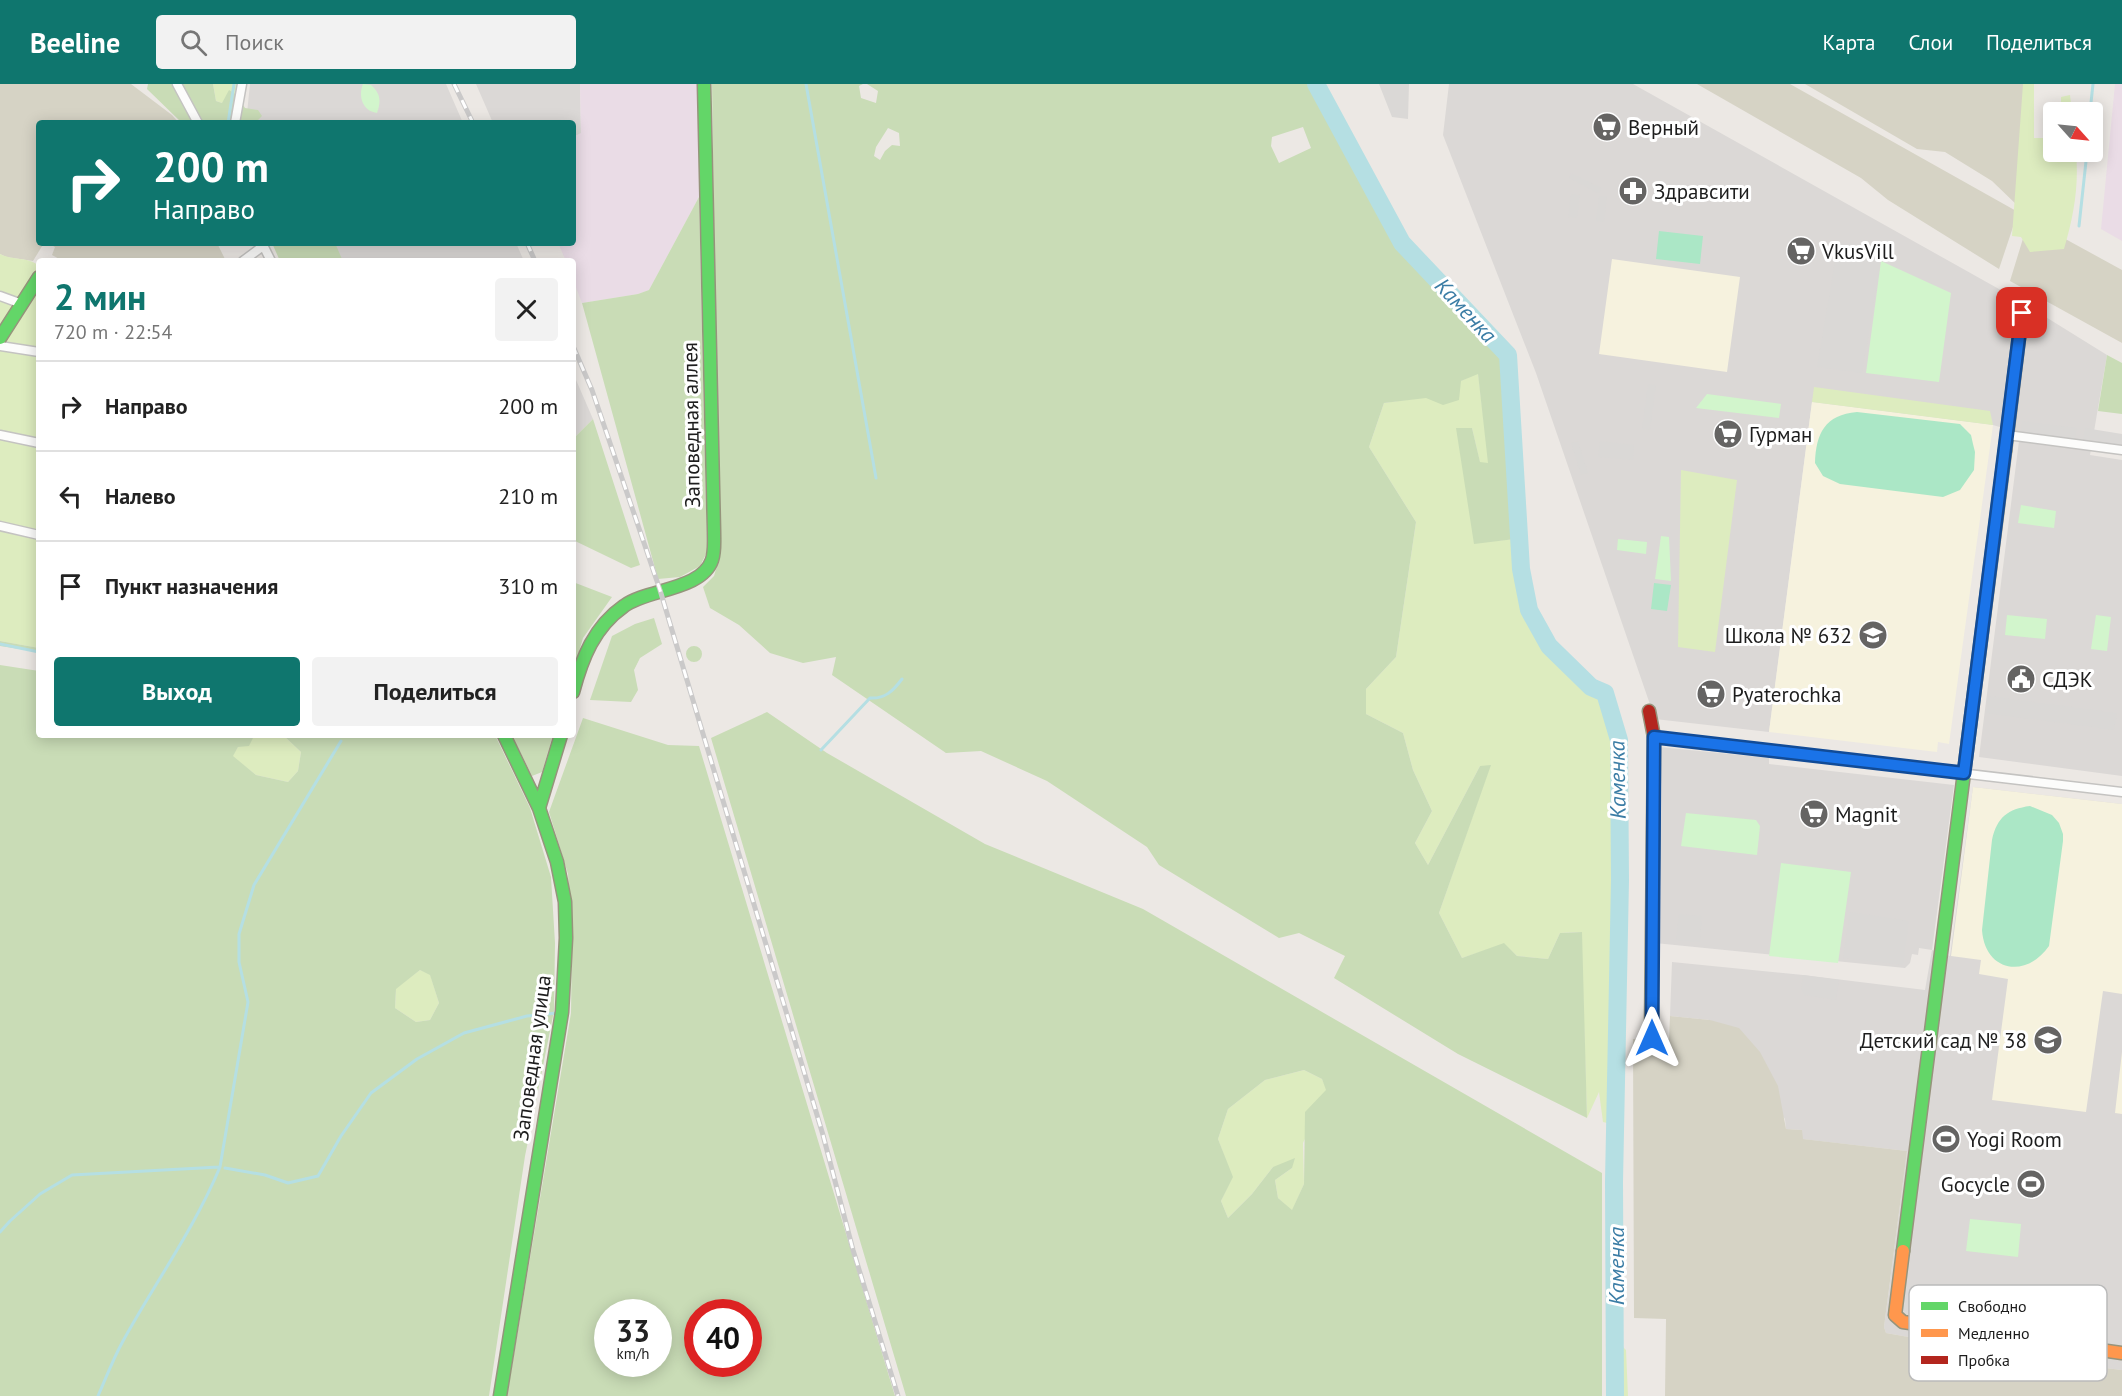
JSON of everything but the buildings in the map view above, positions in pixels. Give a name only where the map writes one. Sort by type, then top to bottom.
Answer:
[{"type":"street","points":[[177,84],[196,120]]},
{"type":"street","points":[[236,120],[242,84]]},
{"type":"street","name":"Заповедная аллея","points":[[576,681],[589,642],[603,623],[627,603],[693,580],[704,573],[711,564],[713,499],[704,84]]},
{"type":"street","points":[[247,258],[261,246]]},
{"type":"street","points":[[0,338],[36,282]]},
{"type":"street","points":[[0,296],[22,304]]},
{"type":"street","points":[[1909,1323],[1903,1322],[1895,1315],[2022,313]]},
{"type":"street","points":[[0,346],[36,352]]},
{"type":"street","points":[[0,435],[36,442]]},
{"type":"street","points":[[2007,435],[2122,450]]},
{"type":"street","points":[[0,526],[36,534]]},
{"type":"street","points":[[1648,711],[1654,737],[1652,1038]]},
{"type":"street","points":[[1654,737],[2122,792]]},
{"type":"street","name":"Заповедная улица","points":[[500,1396],[562,1012],[566,938],[565,902],[557,861],[539,808],[505,738]]},
{"type":"street","points":[[539,808],[560,738]]},
{"type":"street","points":[[2107,1351],[2122,1353]]},
{"type":"shaded area","points":[[0,84],[131,84],[176,120],[36,120],[36,246],[42,246],[33,261],[0,254]]},
{"type":"shaded area","points":[[250,84],[446,84],[462,120],[246,120]]},
{"type":"shaded area","points":[[476,84],[580,84],[581,134],[576,136],[576,120],[492,120]]},
{"type":"shaded area","points":[[580,84],[697,84],[699,197],[649,290],[638,294],[582,303],[576,288],[576,258],[565,258],[559,246],[576,246],[576,136],[581,133]]},
{"type":"shaded area","points":[[1379,84],[1409,84],[1408,119],[1392,117]]},
{"type":"shaded area","points":[[1449,84],[1633,84],[2015,298],[2107,355],[2090,455],[2122,460],[2122,776],[1979,757],[2020,433],[1993,425],[1812,402],[1769,732],[1655,719],[1536,373],[1443,135]]},
{"type":"shaded area","points":[[1697,84],[1790,84],[2018,212],[1999,269],[1888,200],[1861,178]]},
{"type":"shaded area","points":[[1805,84],[2030,84],[2019,207],[1992,181],[1945,152],[1917,149]]},
{"type":"shaded area","points":[[2115,84],[2122,84],[2122,241],[2101,229]]},
{"type":"shaded area","points":[[1571,173],[1602,188],[1599,194],[1569,178]]},
{"type":"shaded area","points":[[1571,194],[1580,195],[1577,218],[1568,217]]},
{"type":"shaded area","points":[[1599,196],[1607,196],[1604,222],[1596,221]]},
{"type":"shaded area","points":[[2029,219],[2122,270],[2122,343],[2010,281]]},
{"type":"shaded area","points":[[1838,244],[1875,250],[1880,267],[1862,373],[1817,367]]},
{"type":"shaded area","points":[[53,246],[218,246],[224,258],[58,258],[52,255],[55,247]]},
{"type":"shaded area","points":[[290,246],[517,246],[523,258],[296,258]]},
{"type":"shaded area","points":[[1612,259],[1740,277],[1727,372],[1599,354]]},
{"type":"shaded area","points":[[576,380],[593,419],[576,436]]},
{"type":"shaded area","points":[[1648,384],[1656,385],[1650,430],[1642,429]]},
{"type":"shaded area","name":"Школа № 632","points":[[1812,402],[1993,425],[1949,744],[1938,742],[1937,752],[1769,732]]},
{"type":"shaded area","points":[[2022,421],[2077,428],[2075,440],[2020,433]]},
{"type":"shaded area","points":[[2085,428],[2122,434],[2122,445],[2083,440]]},
{"type":"shaded area","points":[[1578,441],[1588,473],[1581,475],[1571,443]]},
{"type":"shaded area","points":[[1600,441],[1634,445],[1633,460],[1598,457]]},
{"type":"shaded area","points":[[1988,696],[2117,713],[2114,730],[1986,713]]},
{"type":"shaded area","points":[[1659,747],[1769,758],[1769,764],[1954,785],[1932,950],[1919,948],[1918,955],[1912,954],[1910,963],[1905,968],[1655,943]]},
{"type":"shaded area","points":[[1973,787],[2122,804],[2122,1370],[2107,1368],[2107,1285],[1909,1285],[1909,1337],[1886,1333],[1884,1327],[1907,1151],[1802,1139],[1802,1130],[1786,1129],[1785,1119],[1710,1020],[1670,1016],[1672,962],[1925,990],[1932,950],[1950,956]]},
{"type":"shaded area","points":[[1973,787],[2122,804],[2122,994],[2103,991],[2086,1112],[1992,1100],[2008,979],[1979,974],[1981,960],[1951,956]]},
{"type":"shaded area","points":[[1850,912],[1909,921],[1903,965],[1843,958]]},
{"type":"shaded area","points":[[1679,914],[1702,916],[1700,942],[1676,940]]},
{"type":"shaded area","points":[[1803,975],[1839,980],[1836,1000],[1804,995],[1801,989]]},
{"type":"shaded area","points":[[1670,1016],[1710,1020],[1739,1028],[1760,1052],[1778,1086],[1786,1129],[1802,1130],[1803,1139],[1907,1151],[1884,1327],[1886,1333],[1909,1337],[1909,1381],[2107,1381],[2107,1368],[2122,1370],[2122,1396],[1665,1396],[1666,1319],[1634,1318],[1633,1039],[1669,1039]]},
{"type":"shaded area","points":[[2122,1052],[2122,1114],[2115,1113]]},
{"type":"green space","points":[[148,84],[213,84],[216,101],[222,103],[229,90],[237,95],[245,108],[258,110],[262,116],[258,120],[179,120],[147,89]]},
{"type":"green space","points":[[213,84],[238,84],[237,95],[222,103],[216,101]]},
{"type":"green space","points":[[363,84],[371,85],[378,95],[377,113],[372,112],[362,102]]},
{"type":"green space","points":[[712,84],[863,84],[859,86],[861,98],[876,103],[878,91],[867,84],[1310,84],[1397,244],[1503,353],[1515,539],[1474,544],[1456,428],[1472,428],[1480,462],[1488,463],[1478,374],[1461,381],[1459,400],[1443,405],[1426,398],[1384,403],[1369,447],[1416,522],[1396,657],[1366,689],[1366,714],[1403,733],[1413,770],[1432,811],[1415,843],[1428,865],[1480,766],[1491,765],[1439,913],[1462,958],[1504,943],[1517,956],[1548,959],[1560,933],[1582,932],[1587,1118],[1458,1054],[1334,978],[1345,956],[1299,933],[1279,938],[1159,865],[1147,847],[1047,781],[981,751],[946,753],[832,675],[836,657],[803,663],[770,653],[739,625],[710,608],[703,587],[714,576],[719,559]],"holes":[[[1303,127],[1311,148],[1279,163],[1271,146],[1272,137]],[[888,128],[899,133],[900,146],[892,145],[880,160],[874,156],[876,147]]]},
{"type":"green space","points":[[2023,84],[2034,84],[2034,138],[2043,138],[2043,162],[2076,162],[2075,200],[2064,249],[2030,252],[2021,237],[2012,236]]},
{"type":"green space","points":[[2070,95],[2071,102],[2061,102],[2061,97]]},
{"type":"green space","points":[[699,197],[707,552],[700,566],[680,577],[658,579],[582,303],[638,294],[649,290]]},
{"type":"green space","points":[[1659,231],[1703,236],[1700,264],[1656,259]]},
{"type":"green space","points":[[273,246],[336,246],[342,258],[279,258]]},
{"type":"green space","points":[[0,254],[36,264],[36,647],[0,641]]},
{"type":"green space","points":[[1881,261],[1951,293],[1939,382],[1866,373]]},
{"type":"green space","points":[[2107,355],[2122,363],[2122,414],[2098,411]]},
{"type":"green space","points":[[1478,373],[1489,464],[1480,463],[1472,428],[1474,543],[1515,539],[1524,613],[1549,646],[1590,687],[1605,693],[1619,740],[1620,880],[1616,1125],[1603,1122],[1599,1092],[1587,1118],[1581,932],[1560,933],[1548,959],[1517,956],[1504,944],[1462,958],[1439,913],[1490,766],[1480,766],[1428,865],[1415,843],[1432,811],[1413,770],[1403,733],[1366,714],[1366,689],[1396,657],[1416,522],[1369,447],[1384,403],[1426,397]]},
{"type":"green space","points":[[1814,387],[1990,411],[1993,425],[1812,402]]},
{"type":"green space","points":[[1707,394],[1781,404],[1779,418],[1696,408]]},
{"type":"green space","points":[[1857,412],[1960,424],[1971,435],[1975,452],[1974,470],[1960,490],[1943,497],[1840,484],[1823,476],[1815,463],[1820,434],[1824,427],[1837,417]]},
{"type":"green space","points":[[593,419],[640,565],[631,568],[576,541],[576,436]]},
{"type":"green space","points":[[1681,470],[1737,480],[1715,652],[1678,647]]},
{"type":"green space","points":[[2021,505],[2056,511],[2054,528],[2018,523]]},
{"type":"green space","points":[[1661,536],[1669,537],[1671,581],[1655,579]]},
{"type":"green space","points":[[1618,539],[1647,542],[1646,554],[1617,550]]},
{"type":"green space","points":[[576,583],[612,597],[583,638],[576,662]]},
{"type":"green space","points":[[1654,583],[1671,585],[1667,611],[1651,609]]},
{"type":"green space","points":[[2007,615],[2047,619],[2045,639],[2005,635]]},
{"type":"green space","points":[[2096,615],[2111,617],[2107,651],[2091,649]]},
{"type":"green space","points":[[654,618],[662,644],[640,658],[634,670],[638,690],[631,702],[590,700],[612,636],[635,624]]},
{"type":"green space","points":[[0,641],[36,647],[36,652],[0,646]]},
{"type":"green space","points":[[694,646],[702,654],[694,662],[686,654]]},
{"type":"green space","points":[[0,665],[36,671],[36,738],[253,738],[249,746],[238,747],[233,756],[256,775],[288,782],[298,771],[301,752],[286,738],[496,738],[530,808],[551,877],[555,943],[554,1011],[525,1156],[489,1396],[0,1396]],"holes":[[[420,970],[430,975],[439,1003],[430,1020],[416,1022],[395,1008],[396,989]]]},
{"type":"green space","points":[[767,712],[827,753],[985,844],[1143,909],[1602,1173],[1602,1396],[906,1396],[711,738]],"holes":[[[1304,1070],[1322,1079],[1326,1090],[1305,1112],[1304,1184],[1292,1210],[1278,1198],[1275,1180],[1292,1168],[1295,1158],[1273,1167],[1252,1194],[1228,1218],[1221,1201],[1233,1177],[1218,1139],[1228,1109],[1265,1080]]]},
{"type":"green space","points":[[583,718],[668,745],[699,746],[895,1396],[507,1396],[571,1013],[572,943],[568,874],[549,812]]},
{"type":"green space","points":[[253,738],[286,738],[301,752],[298,771],[288,782],[256,775],[232,756],[238,747]]},
{"type":"green space","points":[[513,738],[552,738],[542,772],[532,776]]},
{"type":"green space","points":[[2030,806],[2052,815],[2059,823],[2063,834],[2049,946],[2040,957],[2029,963],[2018,967],[2008,966],[1998,962],[1990,955],[1982,930],[1992,840],[2000,820],[2015,809]]},
{"type":"green space","points":[[1686,813],[1756,820],[1760,826],[1757,855],[1681,846]]},
{"type":"green space","points":[[1781,863],[1851,872],[1838,963],[1769,956]]},
{"type":"green space","points":[[420,970],[430,974],[439,1003],[430,1020],[416,1022],[395,1008],[396,988]]},
{"type":"green space","points":[[1304,1070],[1322,1079],[1327,1090],[1303,1143],[1304,1184],[1292,1211],[1278,1198],[1275,1180],[1292,1168],[1273,1167],[1252,1194],[1228,1218],[1221,1201],[1232,1177],[1218,1139],[1228,1109],[1265,1080]]},
{"type":"green space","points":[[1970,1219],[2021,1224],[2018,1257],[1966,1251]]},
{"type":"green space","points":[[1614,1338],[1626,1350],[1628,1396],[1615,1396]]},
{"type":"waterway","points":[[228,120],[234,84]]},
{"type":"waterway","points":[[806,84],[876,478]]},
{"type":"waterway","name":"Каменка","points":[[1316,84],[1402,243],[1508,355],[1521,569],[1529,610],[1549,646],[1591,687],[1605,693],[1619,740],[1620,880],[1614,1182],[1615,1396]]},
{"type":"waterway","points":[[2091,102],[2093,84]]},
{"type":"waterway","points":[[2079,226],[2086,162]]},
{"type":"waterway","points":[[0,644],[36,651]]},
{"type":"waterway","points":[[821,750],[870,698],[888,693],[902,679]]},
{"type":"waterway","points":[[98,1396],[123,1341],[186,1234],[220,1167],[248,1002],[239,962],[239,934],[254,885],[341,741]]},
{"type":"waterway","points":[[225,1168],[265,1175],[288,1183],[318,1176],[341,1136],[371,1093],[417,1059],[464,1033],[527,1016],[557,1013]]},
{"type":"waterway","points":[[0,1232],[40,1194],[72,1175],[219,1167]]},
{"type":"railway","points":[[454,84],[472,120]]},
{"type":"railway","points":[[528,246],[534,258]]},
{"type":"railway","points":[[576,353],[592,390],[660,590],[823,1135],[853,1250],[898,1396]]},
{"type":"traffic: fast","points":[[576,683],[585,655],[597,633],[614,614],[634,600],[673,588],[697,577],[706,570],[713,557],[704,84]]},
{"type":"traffic: fast","points":[[0,338],[36,282]]},
{"type":"traffic: fast","points":[[1903,1251],[2005,451]]},
{"type":"traffic: fast","points":[[500,1396],[562,1012],[566,938],[565,902],[557,862],[539,808],[505,738]]},
{"type":"traffic: fast","points":[[539,808],[560,738]]},
{"type":"traffic: slow","points":[[1903,1251],[1895,1315],[1903,1322],[1909,1323]]},
{"type":"traffic: slow","points":[[2107,1351],[2122,1353]]},
{"type":"traffic: jam","points":[[2005,451],[2022,313]]},
{"type":"traffic: jam","points":[[1649,711],[1654,737],[1651,1038]]},
{"type":"place","name":"Верный","points":[[1607,127]]},
{"type":"place","name":"Здравсити","points":[[1633,191]]},
{"type":"place","name":"VkusVill","points":[[1801,251]]},
{"type":"place","name":"Гурман","points":[[1728,434]]},
{"type":"place","name":"Школа № 632","points":[[1873,635]]},
{"type":"place","name":"СДЭК","points":[[2021,679]]},
{"type":"place","name":"Pyaterochka","points":[[1711,694]]},
{"type":"place","name":"Magnit","points":[[1814,814]]},
{"type":"place","name":"Детский сад № 38","points":[[2048,1040]]},
{"type":"place","name":"Yogi Room","points":[[1946,1139]]},
{"type":"place","name":"Gocycle","points":[[2031,1184]]},
{"type":"route","points":[[1652,1038],[1654,737],[1664,736],[1964,773],[2022,313]]}]
